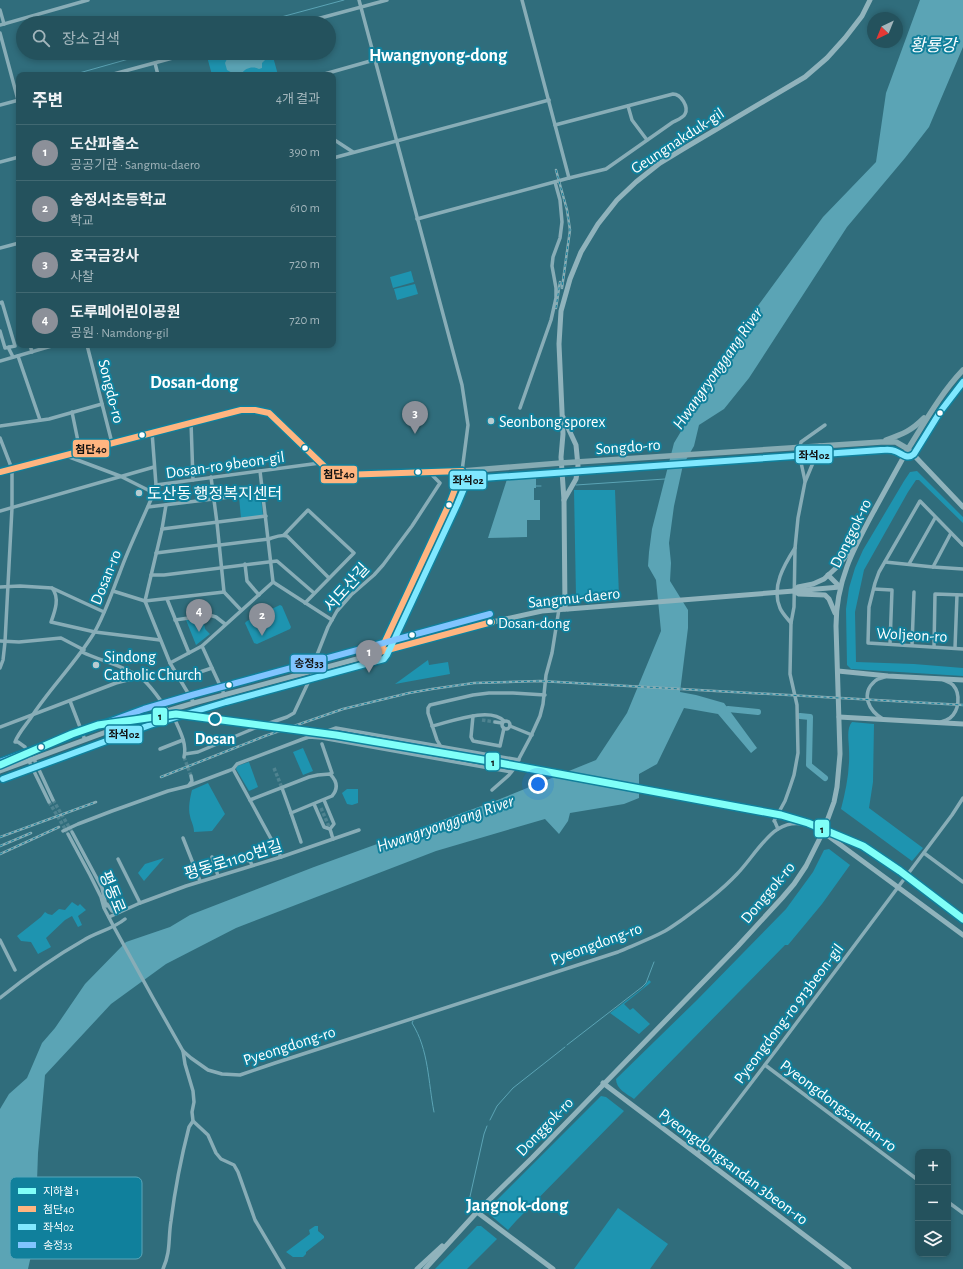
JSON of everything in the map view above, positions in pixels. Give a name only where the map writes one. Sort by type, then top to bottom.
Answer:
[{"type":"main road","name":"Geungnakduk-gil","points":[[564,609],[564,500],[561,464],[563,434],[558,344],[561,311],[570,279],[578,259],[598,224],[617,200],[636,182],[660,163],[805,77],[827,58],[845,38],[862,16],[870,0]]},
{"type":"main road","name":"Donggok-ro","points":[[425,1269],[477,1212],[532,1158],[603,1083],[738,946],[794,884],[806,866],[823,832],[834,802],[837,787],[840,754],[836,615],[840,587],[847,564],[856,544],[908,449],[931,411],[948,387],[963,370]]},
{"type":"main road","name":"Songdo-ro","points":[[0,472],[191,422],[241,410],[255,409],[262,410],[269,414],[330,471],[344,476],[462,471],[882,442],[896,442],[908,449]]},
{"type":"main road","points":[[882,442],[904,434],[914,428],[931,411]]},
{"type":"main road","points":[[562,416],[574,439],[577,450],[578,466],[576,479],[564,500]]},
{"type":"main road","points":[[908,449],[963,507]]},
{"type":"main road","points":[[836,615],[829,599],[825,595],[799,594],[794,591],[798,587],[813,584],[828,575],[837,567],[856,544]]},
{"type":"main road","points":[[828,575],[840,587]]},
{"type":"main road","name":"Sangmu-daero","points":[[0,771],[147,717],[224,694],[496,621],[542,611],[840,587]]},
{"type":"main road","points":[[838,671],[888,676],[963,680]]},
{"type":"main road","points":[[839,717],[963,724]]},
{"type":"main road","name":"Pyeongdong-ro","points":[[823,832],[963,935]]},
{"type":"main road","name":"Pyeongdongsandan 3beon-ro","points":[[603,1083],[849,1269]]},
{"type":"main road","points":[[477,1212],[553,1269]]},
{"type":"main road","name":"Donggok-ro","points":[[417,1269],[457,1233]]},
{"type":"street","points":[[31,16],[88,0]]},
{"type":"street","points":[[359,0],[462,385],[468,419],[462,471],[450,502],[380,652]]},
{"type":"street","points":[[327,16],[387,0]]},
{"type":"street","points":[[522,0],[569,178]]},
{"type":"street","points":[[0,10],[2,24],[16,20]]},
{"type":"street","points":[[0,34],[16,90]]},
{"type":"street","points":[[121,72],[166,60]]},
{"type":"street","points":[[332,72],[374,60]]},
{"type":"street","points":[[155,63],[157,72]]},
{"type":"street","points":[[417,219],[606,169],[683,116],[686,111],[683,100],[676,94],[555,125]]},
{"type":"street","points":[[336,157],[549,100]]},
{"type":"street","points":[[0,105],[16,101]]},
{"type":"street","points":[[628,106],[632,120],[647,140]]},
{"type":"street","points":[[336,141],[353,152]]},
{"type":"street","points":[[0,162],[16,158]]},
{"type":"street","points":[[520,408],[551,320],[556,298],[556,288],[552,266],[553,257],[560,238],[562,222],[560,200],[555,182]]},
{"type":"street","points":[[0,248],[16,244]]},
{"type":"street","points":[[0,303],[2,302],[15,346],[0,350]]},
{"type":"street","points":[[0,331],[7,348],[13,357]]},
{"type":"street","points":[[31,348],[32,352]]},
{"type":"street","points":[[0,361],[45,348]]},
{"type":"street","name":"Songdo-ro","points":[[88,348],[112,443]]},
{"type":"street","points":[[18,356],[40,420]]},
{"type":"street","points":[[0,426],[40,420],[102,404]]},
{"type":"street","points":[[72,412],[80,451]]},
{"type":"street","points":[[191,422],[193,480]]},
{"type":"street","points":[[805,482],[799,453],[801,442],[825,425]]},
{"type":"street","name":"Dosan-ro","points":[[31,760],[24,747],[18,742],[15,742],[33,714],[83,651],[95,632],[154,493],[156,486],[152,432]]},
{"type":"street","points":[[0,438],[12,469],[12,508],[2,641],[3,660],[0,668]]},
{"type":"street","points":[[778,829],[776,822],[774,821],[785,801],[790,787],[798,753],[797,705],[790,674],[791,623],[794,607],[795,548],[798,518],[805,482],[820,446]]},
{"type":"street","points":[[63,455],[120,476],[154,493]]},
{"type":"street","name":"Dosan-ro 9beon-gil","points":[[156,486],[211,477],[320,463]]},
{"type":"street","points":[[0,511],[154,467]]},
{"type":"street","points":[[260,471],[273,582]]},
{"type":"street","name":"서도산길","points":[[183,740],[184,756],[198,752],[255,728],[292,715],[314,670],[315,660],[337,611],[383,564],[412,526],[440,483],[431,472]]},
{"type":"street","points":[[211,477],[220,545],[224,592],[241,610]]},
{"type":"street","points":[[148,507],[263,493]]},
{"type":"street","name":"Woljeon-ro","points":[[963,545],[920,502],[879,572],[868,615],[868,643],[963,649]]},
{"type":"street","points":[[166,505],[162,529],[145,601],[170,663],[194,703]]},
{"type":"street","points":[[156,553],[269,539],[284,535],[308,510],[354,553],[305,603]]},
{"type":"street","points":[[162,529],[266,516]]},
{"type":"street","points":[[909,564],[936,518]]},
{"type":"street","points":[[933,567],[951,533]]},
{"type":"street","points":[[284,535],[287,536],[329,578]]},
{"type":"street","points":[[791,623],[782,612],[777,595],[778,584],[782,572],[787,560],[795,548]]},
{"type":"street","points":[[151,575],[164,575],[277,561],[314,593]]},
{"type":"street","points":[[885,562],[963,569]]},
{"type":"street","points":[[245,564],[247,581],[259,595]]},
{"type":"street","points":[[273,582],[332,620]]},
{"type":"street","points":[[170,663],[202,646],[273,582]]},
{"type":"street","points":[[0,587],[52,588],[104,612]]},
{"type":"street","points":[[52,588],[55,594],[56,602],[51,622],[95,632],[160,640]]},
{"type":"street","points":[[874,589],[892,590],[890,644]]},
{"type":"street","points":[[112,591],[145,601],[224,592]]},
{"type":"street","points":[[912,645],[914,592]]},
{"type":"street","points":[[934,646],[935,594],[963,595]]},
{"type":"street","points":[[955,648],[957,595]]},
{"type":"street","points":[[168,599],[175,620],[189,652]]},
{"type":"street","points":[[492,790],[511,772],[532,735],[540,716],[544,704],[546,675],[564,609]]},
{"type":"street","points":[[175,620],[209,615],[216,617],[225,624]]},
{"type":"street","points":[[2,641],[19,642],[61,638],[83,651],[139,677],[152,689],[169,711],[183,740],[160,749]]},
{"type":"street","points":[[202,646],[224,694]]},
{"type":"street","points":[[179,679],[212,668]]},
{"type":"street","points":[[885,720],[871,710],[868,704],[867,695],[870,687],[876,680],[888,676]]},
{"type":"street","points":[[0,726],[116,683],[139,677]]},
{"type":"street","points":[[940,722],[949,719],[957,709],[958,696],[952,684],[941,678]]},
{"type":"street","points":[[441,747],[437,740],[427,710],[428,707],[433,704],[488,693],[513,692],[545,695]]},
{"type":"street","points":[[70,701],[85,740]]},
{"type":"street","points":[[432,726],[473,716],[482,714],[501,717],[503,722],[502,727],[504,728],[500,746],[473,741],[471,737],[473,716]]},
{"type":"street","points":[[495,722],[508,721],[510,726],[532,735]]},
{"type":"street","points":[[504,728],[508,728],[510,726]]},
{"type":"street","points":[[325,732],[336,728],[518,760]]},
{"type":"street","points":[[63,831],[168,791],[188,786],[233,769],[237,764],[310,737],[511,772]]},
{"type":"street","points":[[291,813],[332,796],[337,788],[336,783],[330,774],[332,773],[322,744]]},
{"type":"street","points":[[31,760],[51,801]]},
{"type":"street","points":[[233,769],[281,857]]},
{"type":"street","points":[[250,800],[317,775],[330,774]]},
{"type":"street","points":[[188,786],[192,781],[191,776]]},
{"type":"street","points":[[282,788],[301,842]]},
{"type":"street","points":[[898,886],[924,853],[963,798]]},
{"type":"street","points":[[324,800],[334,824],[330,829]]},
{"type":"street","points":[[314,804],[324,827],[330,829]]},
{"type":"street","name":"Pyeongdong-ro","points":[[115,928],[183,1051],[208,1070],[228,1075],[240,1074],[618,952],[667,930],[701,907],[738,874],[768,838],[778,829],[788,824],[801,823],[813,826],[823,832]]},
{"type":"street","points":[[330,829],[333,839]]},
{"type":"street","name":"평동로1100번길","points":[[110,917],[140,903],[200,881],[281,857],[359,830]]},
{"type":"street","name":"평동로","points":[[110,917],[105,904],[106,901],[102,888],[70,833],[115,928]]},
{"type":"street","points":[[183,838],[200,881]]},
{"type":"street","points":[[924,853],[963,882]]},
{"type":"street","points":[[212,858],[218,876]]},
{"type":"street","points":[[125,860],[119,861],[140,903]]},
{"type":"street","points":[[246,860],[250,861],[252,865]]},
{"type":"street","name":"Pyeongdong-ro 913beon-gil","points":[[697,1154],[898,886]]},
{"type":"street","points":[[106,901],[112,911],[116,913],[122,911]]},
{"type":"street","points":[[0,998],[60,953],[87,938],[115,928],[125,919]]},
{"type":"street","points":[[0,940],[1,946],[15,970]]},
{"type":"street","name":"Pyeongdong-ro","points":[[163,1269],[168,1259],[169,1230],[177,1182],[189,1127],[193,1121],[193,1091],[185,1064],[183,1051]]},
{"type":"street","name":"Pyeongdongsandan-ro","points":[[765,1065],[915,1178]]},
{"type":"street","points":[[193,1121],[208,1135],[221,1159],[234,1166],[238,1172],[255,1220],[284,1269]]},
{"type":"street","points":[[951,1204],[963,1213]]},
{"type":"shaded area","points":[[208,60],[274,60],[277,72],[211,72]]},
{"type":"shaded area","points":[[411,271],[414,282],[393,288],[390,277]]},
{"type":"shaded area","points":[[415,284],[418,294],[397,300],[394,289]]},
{"type":"shaded area","points":[[917,471],[963,517],[963,523],[919,480],[916,480],[864,570],[855,612],[856,662],[914,664],[963,668],[963,676],[851,669],[847,665],[846,609],[849,588],[855,568],[863,550],[904,481],[910,472]]},
{"type":"shaded area","points":[[574,490],[615,490],[619,596],[576,596]]},
{"type":"shaded area","points":[[259,495],[261,498],[263,516],[241,518],[239,497]]},
{"type":"shaded area","points":[[280,605],[282,606],[291,627],[290,629],[257,644],[254,643],[245,623]]},
{"type":"shaded area","points":[[203,616],[205,629],[210,634],[196,645],[186,620]]},
{"type":"shaded area","points":[[428,660],[429,665],[448,662],[450,674],[395,684]]},
{"type":"shaded area","points":[[852,722],[874,724],[873,782],[869,808],[923,848],[912,861],[841,809],[848,772],[848,732]]},
{"type":"shaded area","points":[[303,748],[313,771],[303,775],[293,752]]},
{"type":"shaded area","points":[[249,762],[258,787],[249,791],[236,769],[237,766]]},
{"type":"shaded area","points":[[208,783],[225,814],[212,831],[194,832],[189,810],[192,790]]},
{"type":"shaded area","points":[[347,789],[358,789],[358,803],[352,805],[347,804],[342,793]]},
{"type":"shaded area","points":[[829,849],[850,865],[822,904],[788,945],[785,945],[634,1099],[622,1091],[616,1083],[616,1079],[697,1000],[786,909],[813,872],[824,850]]},
{"type":"shaded area","points":[[164,858],[144,881],[138,873],[145,864]]},
{"type":"shaded area","points":[[72,902],[78,906],[80,904],[86,910],[78,916],[82,925],[78,927],[72,916],[65,920],[46,938],[51,947],[38,954],[31,942],[21,941],[17,936],[45,912],[52,915],[59,909],[65,910]]},
{"type":"shaded area","points":[[649,980],[651,982],[649,984],[624,1004],[630,1010],[633,1008],[650,1024],[639,1034],[610,1013],[643,988]]},
{"type":"shaded area","points":[[601,1096],[606,1097],[624,1111],[508,1230],[489,1214],[488,1209]]},
{"type":"shaded area","points":[[618,1208],[668,1244],[650,1269],[574,1269]]},
{"type":"shaded area","points":[[315,1226],[318,1226],[318,1231],[324,1236],[324,1238],[306,1252],[303,1257],[293,1257],[286,1252],[310,1234],[309,1230]]},
{"type":"shaded area","points":[[477,1226],[481,1226],[497,1239],[467,1269],[435,1269]]},
{"type":"water","name":"황룡강","points":[[920,0],[963,0],[963,47],[929,127],[847,227],[749,378],[724,409],[699,425],[694,446],[683,465],[674,506],[669,543],[671,563],[670,581],[688,610],[688,628],[680,692],[724,703],[757,748],[751,753],[718,714],[684,708],[657,764],[639,774],[639,798],[624,804],[570,813],[568,821],[559,834],[545,819],[436,851],[236,928],[166,964],[111,1004],[45,1075],[37,1177],[10,1177],[10,1259],[30,1259],[28,1269],[0,1269],[0,1109],[9,1094],[27,1078],[42,1043],[55,1028],[85,984],[126,942],[170,927],[190,915],[314,867],[495,801],[596,760],[627,713],[661,631],[656,580],[648,566],[652,529],[674,443],[749,318],[823,217],[876,162],[886,93]]},
{"type":"water","points":[[226,60],[265,60],[262,63],[262,68],[250,68],[243,72],[231,72],[227,70],[225,63]]},
{"type":"water","points":[[508,476],[527,476],[527,478],[536,478],[534,500],[540,500],[540,520],[527,520],[527,537],[488,538]]},
{"type":"waterway","points":[[285,16],[344,0]]},
{"type":"waterway","points":[[83,72],[125,60]]},
{"type":"waterway","points":[[576,485],[665,479]]},
{"type":"waterway","points":[[536,486],[541,486]]},
{"type":"waterway","points":[[728,709],[758,712]]},
{"type":"waterway","points":[[800,716],[810,717],[809,765],[825,778]]},
{"type":"waterway","points":[[567,1045],[642,987],[646,983],[654,962]]},
{"type":"waterway","points":[[413,1021],[412,1023],[418,1033],[425,1055],[434,1112]]},
{"type":"waterway","points":[[490,1120],[497,1106],[513,1088],[565,1047]]},
{"type":"waterway","points":[[470,1202],[487,1126]]},
{"type":"tunnel","points":[[482,720],[495,722]]},
{"type":"tunnel","points":[[311,736],[325,732]]},
{"type":"tunnel","points":[[441,747],[448,761]]},
{"type":"tunnel","points":[[184,757],[191,776]]},
{"type":"tunnel","points":[[274,768],[282,788]]},
{"type":"tunnel","points":[[53,800],[72,832]]},
{"type":"tunnel","points":[[49,802],[67,832]]},
{"type":"tunnel","points":[[321,808],[330,829]]},
{"type":"railway","points":[[556,170],[567,210],[570,230],[562,288]]},
{"type":"railway","points":[[556,308],[560,282]]},
{"type":"railway","points":[[161,777],[265,736],[343,709],[409,693],[474,683],[540,681],[963,705]]},
{"type":"railway","points":[[0,837],[96,802]]},
{"type":"railway","points":[[0,854],[59,827]]},
{"type":"railway","points":[[0,846],[31,833]]},
{"type":"metro line","name":"1","points":[[0,765],[72,734],[98,725],[176,714],[336,735],[489,761],[781,815],[808,823],[863,846],[900,871],[963,919]]},
{"type":"transit line","name":"좌석02","points":[[3,779],[150,725],[226,702],[384,659],[468,479],[881,450],[892,450],[905,456],[912,456],[940,412],[963,382]]},
{"type":"transit line","name":"첨단40","points":[[0,472],[241,410],[255,410],[269,413],[326,468],[341,475],[462,471]]},
{"type":"transit line","name":"첨단40","points":[[380,652],[450,502],[462,471]]},
{"type":"transit line","name":"송정33","points":[[0,762],[144,709],[490,614]]},
{"type":"transit line","name":"첨단40","points":[[380,652],[492,622]]},
{"type":"place","name":"Seonbong sporex","points":[[491,421]]},
{"type":"place","name":"호국금강사","points":[[415,434]]},
{"type":"place","name":"도산동 행정복지센터","points":[[139,493]]},
{"type":"place","name":"Dosan-dong","points":[[490,622]]},
{"type":"place","name":"도루메어린이공원","points":[[199,632]]},
{"type":"place","name":"송정서초등학교","points":[[262,636]]},
{"type":"place","name":"Sindong Catholic Church","points":[[96,665]]},
{"type":"place","name":"도산파출소","points":[[369,673]]},
{"type":"place","name":"Dosan","points":[[215,719]]},
{"type":"district","name":"Hwangnyong-dong","points":[[438,55]]},
{"type":"district","name":"Dosan-dong","points":[[194,382]]},
{"type":"district","name":"Jangnok-dong","points":[[517,1205]]},
{"type":"water label","name":"Hwangryonggang River","points":[[717,368]]},
{"type":"water label","name":"Hwangryonggang River","points":[[445,823]]}]
